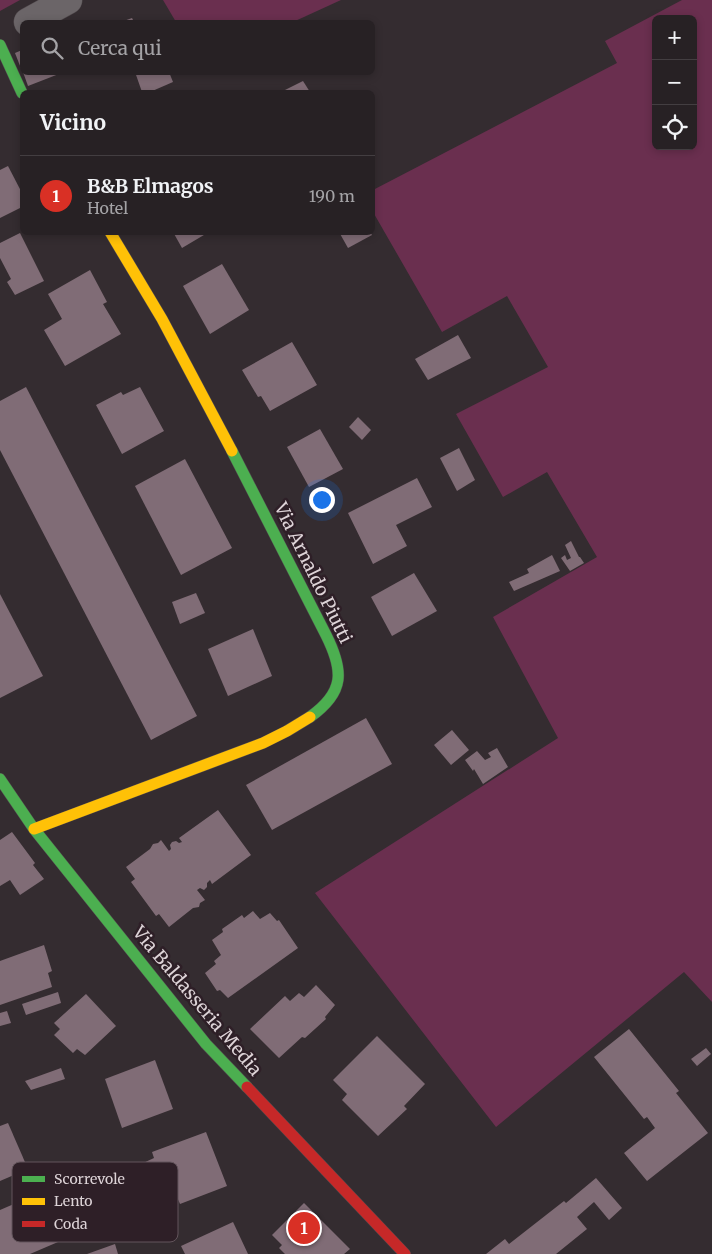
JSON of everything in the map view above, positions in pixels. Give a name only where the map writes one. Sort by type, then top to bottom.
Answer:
[{"type":"street","points":[[32,20],[68,0]]},
{"type":"street","points":[[0,38],[20,26]]},
{"type":"street","points":[[0,45],[21,90]]},
{"type":"street","name":"Via Arnaldo Piutti","points":[[34,829],[263,743],[320,709],[338,686],[339,672],[337,663],[326,635],[162,319],[112,235]]},
{"type":"street","name":"Via Baldasseria Media","points":[[0,779],[34,829],[206,1044],[406,1254]]},
{"type":"shaded area","points":[[0,0],[20,0],[0,11]]},
{"type":"shaded area","points":[[163,0],[341,0],[297,20],[175,20]]},
{"type":"shaded area","points":[[682,0],[712,0],[712,1002],[684,972],[496,1127],[315,893],[558,738],[493,617],[597,557],[547,472],[503,497],[456,414],[548,367],[507,296],[442,332],[375,215],[375,189],[617,63],[605,41],[652,16],[652,150],[697,150],[697,15],[654,15]]},
{"type":"building","points":[[20,51],[20,66],[15,53]]},
{"type":"building","points":[[24,75],[56,75],[28,86]]},
{"type":"building","points":[[136,75],[170,75],[173,82],[155,90],[141,90]]},
{"type":"building","points":[[303,81],[309,90],[285,90]]},
{"type":"building","points":[[8,166],[20,189],[20,208],[0,218],[0,170]]},
{"type":"building","points":[[20,233],[44,281],[15,295],[7,282],[11,279],[0,258],[0,243]]},
{"type":"building","points":[[175,235],[204,235],[182,248]]},
{"type":"building","points":[[341,235],[372,235],[348,248]]},
{"type":"building","points":[[222,264],[249,310],[210,334],[183,286]]},
{"type":"building","points":[[90,270],[107,302],[103,304],[121,334],[65,366],[44,330],[62,319],[48,294]]},
{"type":"building","points":[[458,335],[471,358],[428,380],[415,359]]},
{"type":"building","points":[[292,342],[317,385],[270,411],[261,396],[258,397],[242,370]]},
{"type":"building","points":[[26,387],[197,716],[151,740],[0,450],[0,401]]},
{"type":"building","points":[[140,387],[164,431],[122,454],[96,405],[121,392],[123,395]]},
{"type":"building","points":[[358,417],[371,430],[362,440],[349,427]]},
{"type":"building","points":[[320,429],[343,469],[309,487],[287,447]]},
{"type":"building","points":[[459,448],[475,480],[457,491],[440,458]]},
{"type":"building","points":[[185,459],[232,548],[181,575],[135,486]]},
{"type":"building","points":[[417,478],[432,507],[396,525],[407,546],[373,564],[348,513]]},
{"type":"building","points":[[571,541],[584,563],[570,571],[561,558],[565,555],[567,560],[571,558],[565,545]]},
{"type":"building","points":[[552,555],[560,571],[514,591],[509,582],[529,573],[527,569]]},
{"type":"building","points":[[414,573],[437,611],[392,636],[371,597]]},
{"type":"building","points":[[196,593],[205,613],[180,624],[172,602]]},
{"type":"building","points":[[0,594],[43,676],[0,698]]},
{"type":"building","points":[[253,629],[272,676],[228,696],[208,649]]},
{"type":"building","points":[[366,718],[392,764],[272,830],[246,785]]},
{"type":"building","points":[[452,730],[469,750],[451,765],[434,745]]},
{"type":"building","points":[[497,748],[508,767],[483,784],[474,769],[473,771],[465,760],[477,751],[485,760],[491,757],[488,753]]},
{"type":"building","points":[[218,810],[251,855],[212,884],[210,880],[204,890],[200,888],[197,890],[205,900],[200,903],[199,907],[193,908],[169,927],[159,914],[156,916],[131,882],[135,879],[126,867],[150,849],[153,844],[161,840],[169,851],[172,842],[182,842],[179,838]]},
{"type":"building","points":[[12,832],[35,863],[33,865],[44,879],[20,895],[10,880],[0,886],[0,840]]},
{"type":"building","points":[[253,911],[260,919],[270,913],[277,921],[279,920],[298,948],[228,998],[220,990],[217,991],[205,973],[216,964],[214,961],[221,955],[212,940],[223,932],[222,929],[242,915],[244,918]]},
{"type":"building","points":[[44,945],[52,971],[48,973],[52,987],[0,1005],[0,961]]},
{"type":"building","points":[[316,985],[335,1005],[325,1017],[326,1019],[279,1058],[250,1029],[285,996],[290,1001],[299,993],[304,997]]},
{"type":"building","points":[[58,992],[61,1003],[26,1015],[22,1004]]},
{"type":"building","points":[[86,994],[116,1026],[85,1055],[77,1049],[73,1053],[54,1035],[60,1029],[54,1023]]},
{"type":"building","points":[[7,1011],[11,1023],[0,1026],[0,1013]]},
{"type":"building","points":[[629,1029],[679,1091],[676,1093],[708,1133],[647,1181],[624,1153],[655,1128],[647,1117],[644,1119],[594,1057]]},
{"type":"building","points":[[377,1036],[425,1084],[404,1106],[407,1109],[378,1136],[342,1100],[347,1094],[333,1080]]},
{"type":"building","points":[[706,1048],[711,1054],[697,1066],[691,1059]]},
{"type":"building","points":[[155,1060],[173,1109],[122,1128],[105,1079]]},
{"type":"building","points":[[61,1068],[65,1079],[31,1090],[25,1081]]},
{"type":"building","points":[[8,1123],[25,1162],[12,1162],[12,1176],[0,1181],[0,1126]]},
{"type":"building","points":[[206,1132],[227,1186],[180,1204],[178,1199],[178,1162],[145,1162],[154,1158],[152,1152]]},
{"type":"building","points":[[596,1178],[622,1208],[609,1220],[594,1202],[577,1217],[587,1229],[556,1254],[486,1254],[505,1239],[509,1244],[564,1201],[566,1203]]},
{"type":"building","points":[[304,1203],[350,1249],[344,1254],[285,1254],[279,1248],[282,1245],[272,1235]]},
{"type":"building","points":[[12,1205],[12,1242],[58,1242],[30,1254],[0,1254],[0,1210]]},
{"type":"building","points":[[233,1222],[248,1254],[185,1254],[181,1246]]},
{"type":"building","points":[[115,1244],[118,1254],[87,1254]]},
{"type":"traffic: fast","points":[[0,45],[21,90]]},
{"type":"traffic: fast","points":[[232,451],[326,635],[336,659],[338,680],[335,690],[330,699],[310,717]]},
{"type":"traffic: fast","points":[[0,779],[34,829],[206,1044],[247,1087]]},
{"type":"traffic: slow","points":[[112,235],[162,319],[232,451]]},
{"type":"traffic: slow","points":[[34,829],[263,743],[310,717]]},
{"type":"traffic: jam","points":[[247,1087],[405,1254]]},
{"type":"place","name":"B&B Elmagos","points":[[304,1228]]}]
